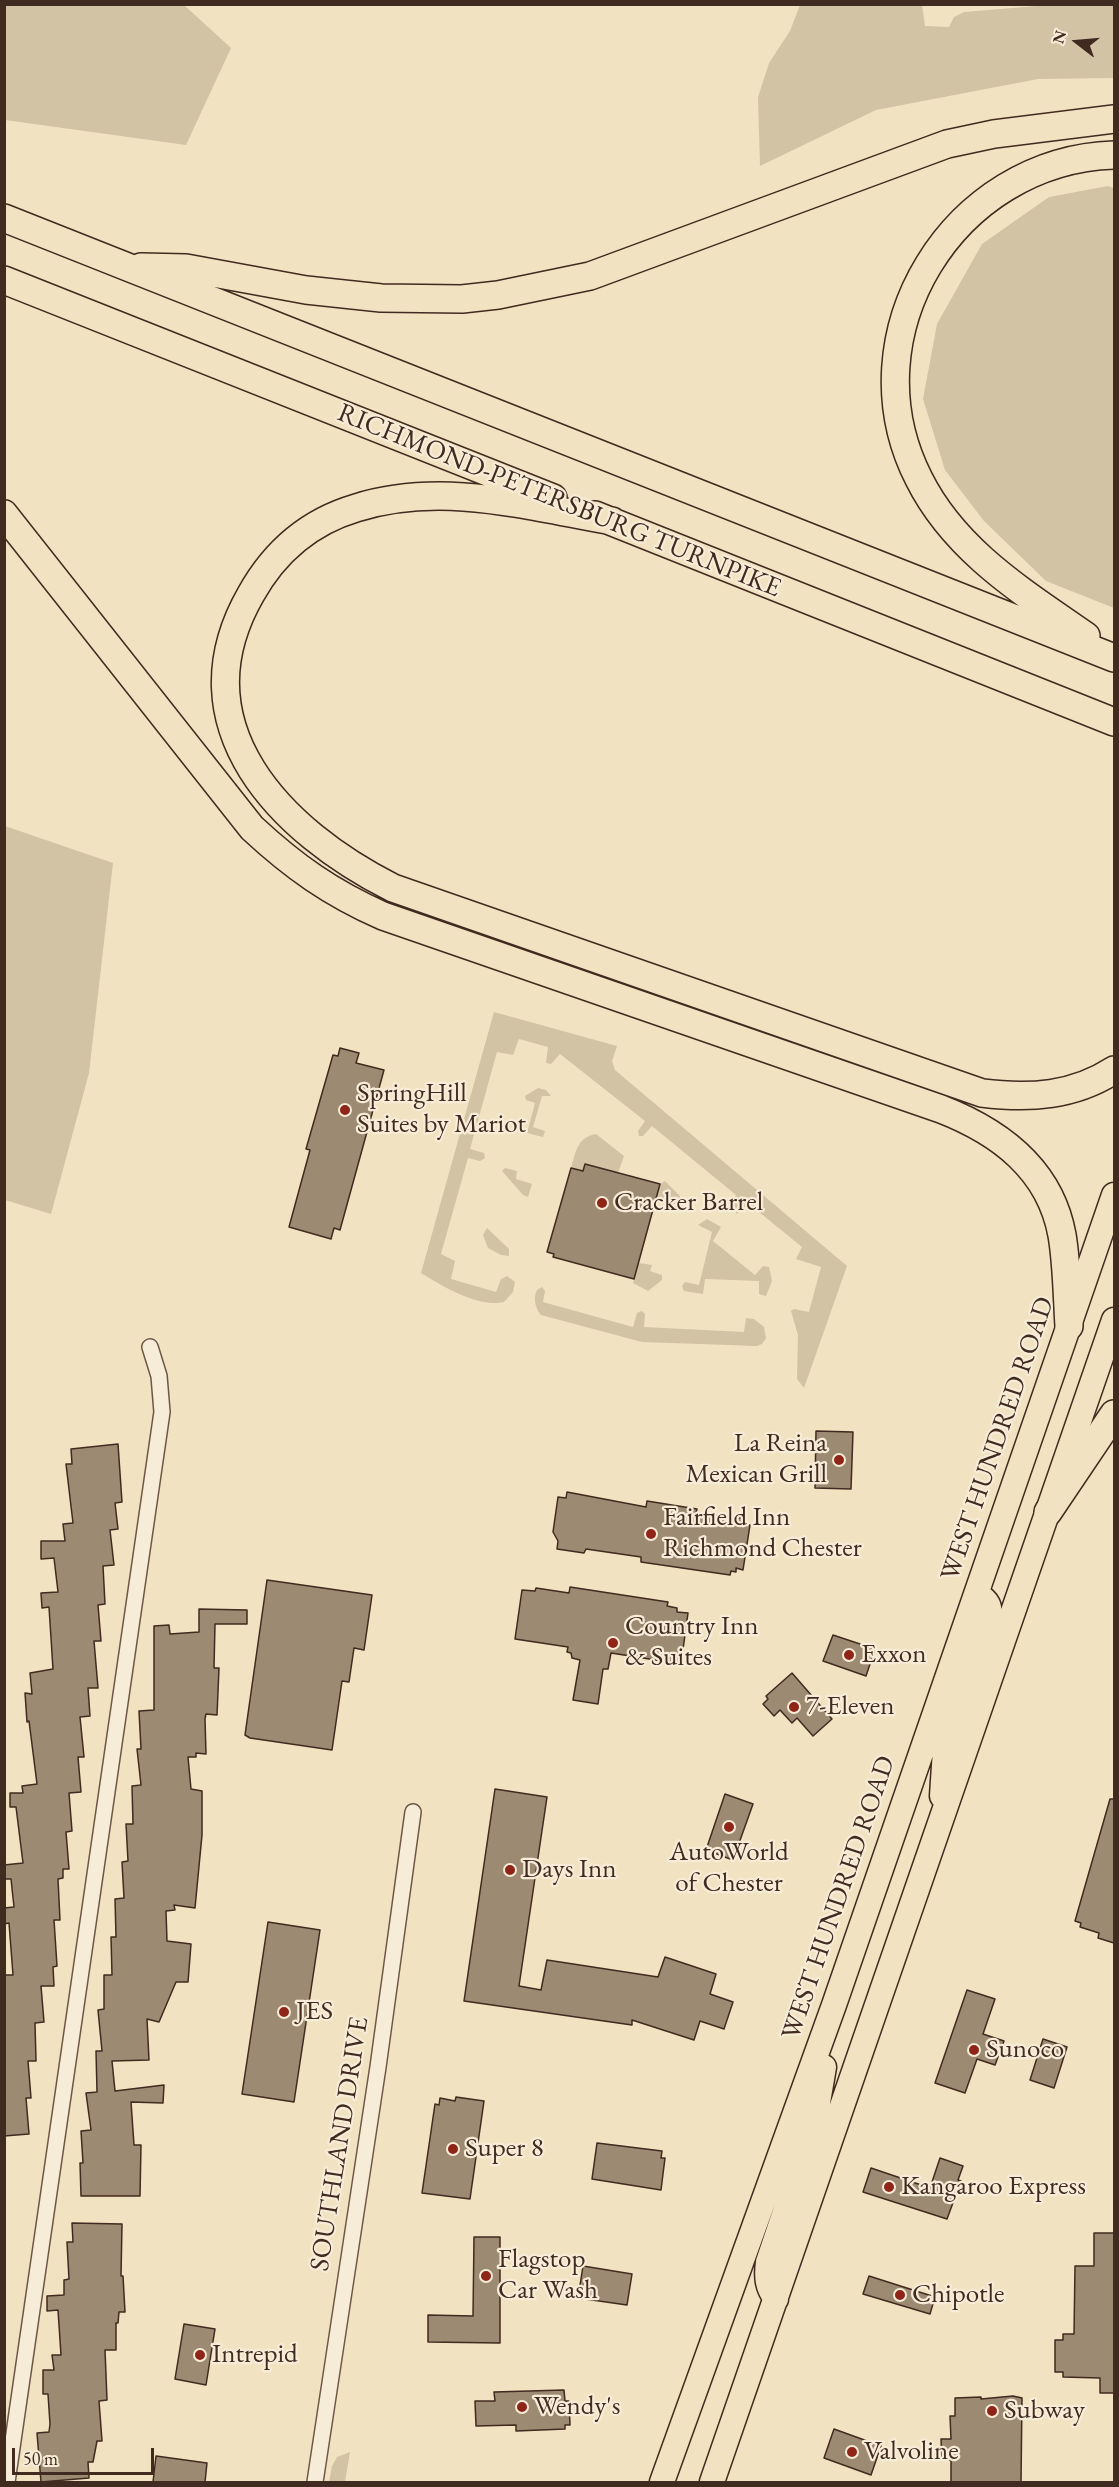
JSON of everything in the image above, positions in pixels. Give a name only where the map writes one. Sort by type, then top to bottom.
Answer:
[{"type":"highway","points":[[125,267],[186,268],[306,290],[381,298],[462,299],[498,295],[590,276],[947,144],[994,134],[1114,119]]},
{"type":"highway","points":[[1114,155],[1065,161],[1034,171],[1006,186],[961,222],[936,252],[920,280],[902,330],[895,371],[900,427],[908,457],[939,512],[967,546],[999,575],[1114,657]]},
{"type":"highway","name":"RICHMOND-PETERSBURG TURNPIKE","points":[[4,219],[1114,657]]},
{"type":"highway","name":"RICHMOND-PETERSBURG TURNPIKE","points":[[4,280],[1114,722]]},
{"type":"highway","points":[[612,522],[495,500],[466,496],[427,495],[391,499],[356,508],[304,531],[280,552],[263,572],[238,621],[229,654],[227,682],[229,710],[236,738],[267,794],[289,818],[323,847],[357,870],[393,888],[982,1093],[1035,1097],[1070,1091],[1095,1082],[1114,1070]]},
{"type":"highway","points":[[4,514],[252,828],[286,860],[315,881],[347,900],[383,916],[952,1113],[981,1126],[1016,1151],[1042,1181],[1058,1216],[1062,1236],[1069,1326]]},
{"type":"highway","points":[[1048,1512],[1114,1414]]},
{"type":"main road","name":"WEST HUNDRED ROAD","points":[[662,2482],[834,2005],[1114,1195]]},
{"type":"main road","points":[[712,2482],[1114,1320]]},
{"type":"main road","points":[[939,1828],[945,1750],[990,1619],[990,1608],[986,1600],[976,1594]]},
{"type":"main road","points":[[776,2299],[769,2290],[766,2277],[768,2262],[814,2126],[834,2005]]},
{"type":"street","points":[[7,2482],[162,1412],[159,1376],[150,1347]]},
{"type":"street","name":"SOUTHLAND DRIVE","points":[[315,2482],[378,2067],[413,1812]]},
{"type":"shaded area","points":[[5,4],[184,5],[231,48],[186,145],[5,120]]},
{"type":"shaded area","points":[[800,5],[922,5],[925,26],[949,27],[954,17],[964,12],[1049,5],[1114,5],[1114,78],[1038,79],[876,110],[760,166],[758,97],[769,63],[790,31]]},
{"type":"shaded area","points":[[1108,186],[1114,188],[1114,608],[1046,581],[984,521],[945,470],[923,399],[937,324],[982,244],[1049,197]]},
{"type":"shaded area","points":[[5,826],[113,863],[89,1073],[51,1214],[5,1200]]},
{"type":"shaded area","points":[[494,1012],[617,1046],[612,1061],[615,1070],[847,1266],[804,1388],[797,1379],[798,1335],[791,1311],[794,1309],[809,1312],[821,1267],[796,1259],[802,1247],[748,1203],[737,1214],[729,1205],[736,1195],[652,1126],[643,1136],[639,1136],[638,1131],[645,1121],[560,1054],[551,1064],[546,1063],[548,1047],[519,1039],[513,1055],[497,1052],[470,1149],[484,1153],[485,1158],[480,1161],[468,1158],[441,1254],[455,1261],[451,1279],[496,1292],[501,1279],[507,1276],[515,1282],[513,1292],[504,1302],[483,1302],[461,1295],[421,1273]]},
{"type":"shaded area","points":[[538,1088],[546,1090],[551,1096],[542,1096],[533,1127],[545,1131],[543,1137],[527,1133],[535,1103],[526,1100],[525,1096]]},
{"type":"shaded area","points":[[596,1134],[624,1156],[618,1173],[586,1164],[583,1171],[571,1168],[581,1142]]},
{"type":"shaded area","points":[[505,1168],[517,1171],[516,1179],[532,1184],[528,1197],[523,1195],[502,1171]]},
{"type":"shaded area","points":[[665,1181],[680,1196],[681,1205],[655,1201],[660,1184]]},
{"type":"shaded area","points":[[707,1219],[721,1227],[713,1241],[755,1275],[763,1266],[769,1267],[772,1281],[766,1296],[759,1294],[759,1281],[705,1279],[703,1294],[684,1291],[682,1286],[685,1282],[699,1285],[712,1232],[698,1225]]},
{"type":"shaded area","points":[[487,1228],[509,1249],[509,1256],[501,1255],[488,1248],[483,1235]]},
{"type":"shaded area","points":[[639,1263],[652,1265],[650,1271],[662,1275],[662,1280],[648,1291],[633,1283]]},
{"type":"shaded area","points":[[542,1287],[545,1291],[543,1302],[633,1327],[637,1313],[642,1311],[645,1314],[644,1327],[744,1332],[746,1318],[754,1319],[764,1327],[766,1338],[762,1344],[757,1346],[642,1342],[541,1315],[535,1300],[537,1290]]},
{"type":"shaded area","points":[[350,2452],[345,2482],[329,2482],[332,2466],[337,2457]]},
{"type":"building","name":"SpringHill Suites by Mariot","points":[[340,1048],[359,1053],[356,1063],[384,1070],[340,1230],[334,1228],[331,1239],[289,1227],[310,1150],[306,1149],[333,1055],[338,1056]]},
{"type":"building","name":"Cracker Barrel","points":[[585,1164],[660,1184],[634,1279],[553,1257],[554,1254],[547,1252],[571,1168],[583,1171]]},
{"type":"building","name":"La Reina Mexican Grill","points":[[816,1431],[853,1432],[851,1489],[815,1488]]},
{"type":"building","points":[[118,1444],[122,1502],[115,1503],[118,1529],[110,1530],[114,1565],[103,1566],[105,1604],[98,1605],[101,1641],[94,1641],[98,1688],[88,1688],[90,1716],[80,1717],[84,1757],[78,1757],[81,1792],[69,1793],[72,1831],[66,1832],[69,1869],[63,1869],[63,1878],[58,1879],[60,1920],[54,1920],[57,1966],[53,1967],[54,1986],[41,1986],[44,2022],[35,2023],[36,2061],[28,2061],[31,2098],[26,2098],[29,2134],[4,2136],[4,1975],[13,1975],[9,1923],[4,1924],[4,1908],[14,1907],[11,1879],[4,1879],[4,1865],[23,1863],[16,1807],[10,1807],[10,1793],[23,1793],[22,1786],[37,1784],[29,1721],[27,1722],[25,1693],[32,1694],[30,1673],[53,1669],[49,1607],[42,1608],[41,1593],[58,1592],[54,1558],[41,1559],[41,1541],[65,1541],[63,1524],[73,1523],[66,1464],[72,1464],[71,1449]]},
{"type":"building","name":"Fairfield Inn Richmond Chester","points":[[567,1492],[646,1507],[647,1501],[697,1509],[696,1513],[742,1518],[741,1524],[750,1525],[743,1570],[736,1568],[736,1572],[731,1571],[730,1575],[641,1562],[641,1557],[586,1549],[584,1553],[557,1549],[558,1541],[553,1532],[558,1497],[566,1498]]},
{"type":"building","points":[[267,1580],[372,1595],[364,1650],[354,1648],[349,1682],[342,1681],[332,1750],[250,1738],[245,1735]]},
{"type":"building","name":"Country Inn & Suites","points":[[570,1587],[668,1602],[667,1606],[677,1608],[677,1612],[688,1613],[681,1664],[611,1653],[608,1669],[603,1669],[598,1704],[573,1700],[580,1660],[572,1658],[571,1653],[567,1652],[568,1647],[515,1639],[522,1590],[535,1591],[536,1588],[569,1593]]},
{"type":"building","points":[[199,1609],[247,1610],[247,1624],[215,1624],[214,1668],[219,1668],[217,1715],[206,1714],[206,1754],[196,1753],[196,1757],[188,1757],[191,1789],[202,1791],[202,1835],[195,1908],[174,1905],[175,1910],[166,1911],[167,1941],[191,1944],[188,1982],[176,1982],[159,2022],[147,2019],[149,2060],[112,2061],[115,2091],[164,2085],[163,2103],[131,2102],[134,2145],[141,2145],[140,2196],[81,2196],[80,2163],[83,2163],[81,2131],[91,2130],[86,2093],[97,2092],[96,2051],[102,2051],[98,2010],[104,2009],[104,1975],[112,1975],[111,1937],[116,1937],[115,1899],[124,1898],[122,1862],[128,1861],[126,1824],[133,1824],[132,1786],[141,1785],[137,1749],[141,1749],[139,1711],[154,1710],[154,1626],[169,1625],[170,1634],[199,1632]]},
{"type":"building","name":"Exxon","points":[[833,1635],[875,1649],[866,1676],[823,1661]]},
{"type":"building","name":"7-Eleven","points":[[792,1673],[832,1719],[813,1736],[797,1718],[792,1723],[780,1710],[774,1716],[763,1704],[768,1699],[766,1696]]},
{"type":"building","name":"Days Inn","points":[[495,1789],[547,1797],[519,1986],[541,1990],[547,1960],[658,1977],[665,1957],[716,1974],[710,1994],[733,2002],[724,2029],[700,2021],[694,2040],[632,2020],[632,2025],[464,2001]]},
{"type":"building","name":"AutoWorld of Chester","points":[[725,1794],[753,1804],[733,1860],[706,1850]]},
{"type":"building","points":[[1110,1799],[1114,1799],[1114,1943],[1098,1938],[1099,1933],[1080,1927],[1081,1923],[1075,1921]]},
{"type":"building","points":[[268,1922],[320,1930],[294,2102],[242,2094]]},
{"type":"building","name":"Sunoco","points":[[967,1990],[995,1999],[983,2034],[1004,2041],[995,2065],[977,2059],[965,2093],[935,2083]]},
{"type":"building","points":[[1043,2039],[1067,2047],[1054,2088],[1030,2080]]},
{"type":"building","name":"Super 8","points":[[456,2097],[484,2101],[470,2199],[422,2193],[435,2104],[439,2105],[440,2098],[455,2101]]},
{"type":"building","points":[[597,2143],[662,2151],[661,2158],[665,2158],[661,2190],[592,2179]]},
{"type":"building","points":[[940,2158],[963,2166],[958,2180],[961,2181],[947,2219],[863,2192],[871,2168],[930,2188]]},
{"type":"building","points":[[72,2223],[122,2224],[121,2276],[123,2276],[125,2312],[119,2312],[118,2323],[116,2323],[116,2350],[105,2350],[107,2400],[99,2401],[102,2441],[97,2441],[93,2462],[88,2462],[89,2478],[41,2482],[37,2433],[49,2432],[50,2424],[48,2394],[43,2394],[43,2370],[54,2370],[52,2355],[61,2355],[58,2310],[47,2311],[47,2296],[64,2295],[64,2280],[69,2279],[67,2242],[73,2242]]},
{"type":"building","points":[[1094,2233],[1114,2233],[1114,2393],[1100,2393],[1100,2378],[1063,2377],[1063,2372],[1055,2372],[1055,2340],[1063,2340],[1063,2334],[1074,2334],[1075,2266],[1094,2266]]},
{"type":"building","name":"Flagstop Car Wash","points":[[474,2237],[500,2237],[500,2343],[428,2342],[428,2315],[473,2316]]},
{"type":"building","points":[[583,2266],[632,2274],[627,2305],[578,2298]]},
{"type":"building","name":"Chipotle","points":[[869,2276],[935,2297],[930,2314],[863,2294]]},
{"type":"building","points":[[184,2324],[215,2329],[206,2385],[175,2379]]},
{"type":"building","name":"Wendy's","points":[[564,2390],[565,2401],[569,2401],[570,2425],[565,2425],[565,2429],[516,2431],[516,2425],[476,2426],[475,2401],[495,2401],[494,2392]]},
{"type":"building","points":[[1013,2396],[1022,2398],[1021,2482],[951,2482],[951,2460],[942,2460],[941,2439],[951,2439],[950,2416],[955,2416],[955,2398],[981,2397],[981,2399]]},
{"type":"building","name":"Valvoline","points":[[834,2429],[881,2446],[871,2475],[824,2458]]},
{"type":"building","points":[[156,2456],[207,2463],[205,2482],[153,2482]]},
{"type":"place","name":"SpringHill Suites by Mariot","points":[[345,1110]]},
{"type":"place","name":"Cracker Barrel","points":[[602,1203]]},
{"type":"place","name":"La Reina Mexican Grill","points":[[839,1460]]},
{"type":"place","name":"Fairfield Inn Richmond Chester","points":[[651,1534]]},
{"type":"place","name":"Country Inn & Suites","points":[[613,1643]]},
{"type":"place","name":"Exxon","points":[[849,1655]]},
{"type":"place","name":"7-Eleven","points":[[794,1707]]},
{"type":"place","name":"AutoWorld of Chester","points":[[729,1827]]},
{"type":"place","name":"Days Inn","points":[[510,1870]]},
{"type":"place","name":"JES","points":[[284,2012]]},
{"type":"place","name":"Sunoco","points":[[974,2050]]},
{"type":"place","name":"Super 8","points":[[453,2149]]},
{"type":"place","name":"Kangaroo Express","points":[[889,2187]]},
{"type":"place","name":"Flagstop Car Wash","points":[[486,2276]]},
{"type":"place","name":"Chipotle","points":[[900,2295]]},
{"type":"place","name":"Intrepid","points":[[200,2355]]},
{"type":"place","name":"Wendy's","points":[[522,2407]]},
{"type":"place","name":"Subway","points":[[992,2411]]},
{"type":"place","name":"Valvoline","points":[[852,2452]]}]
